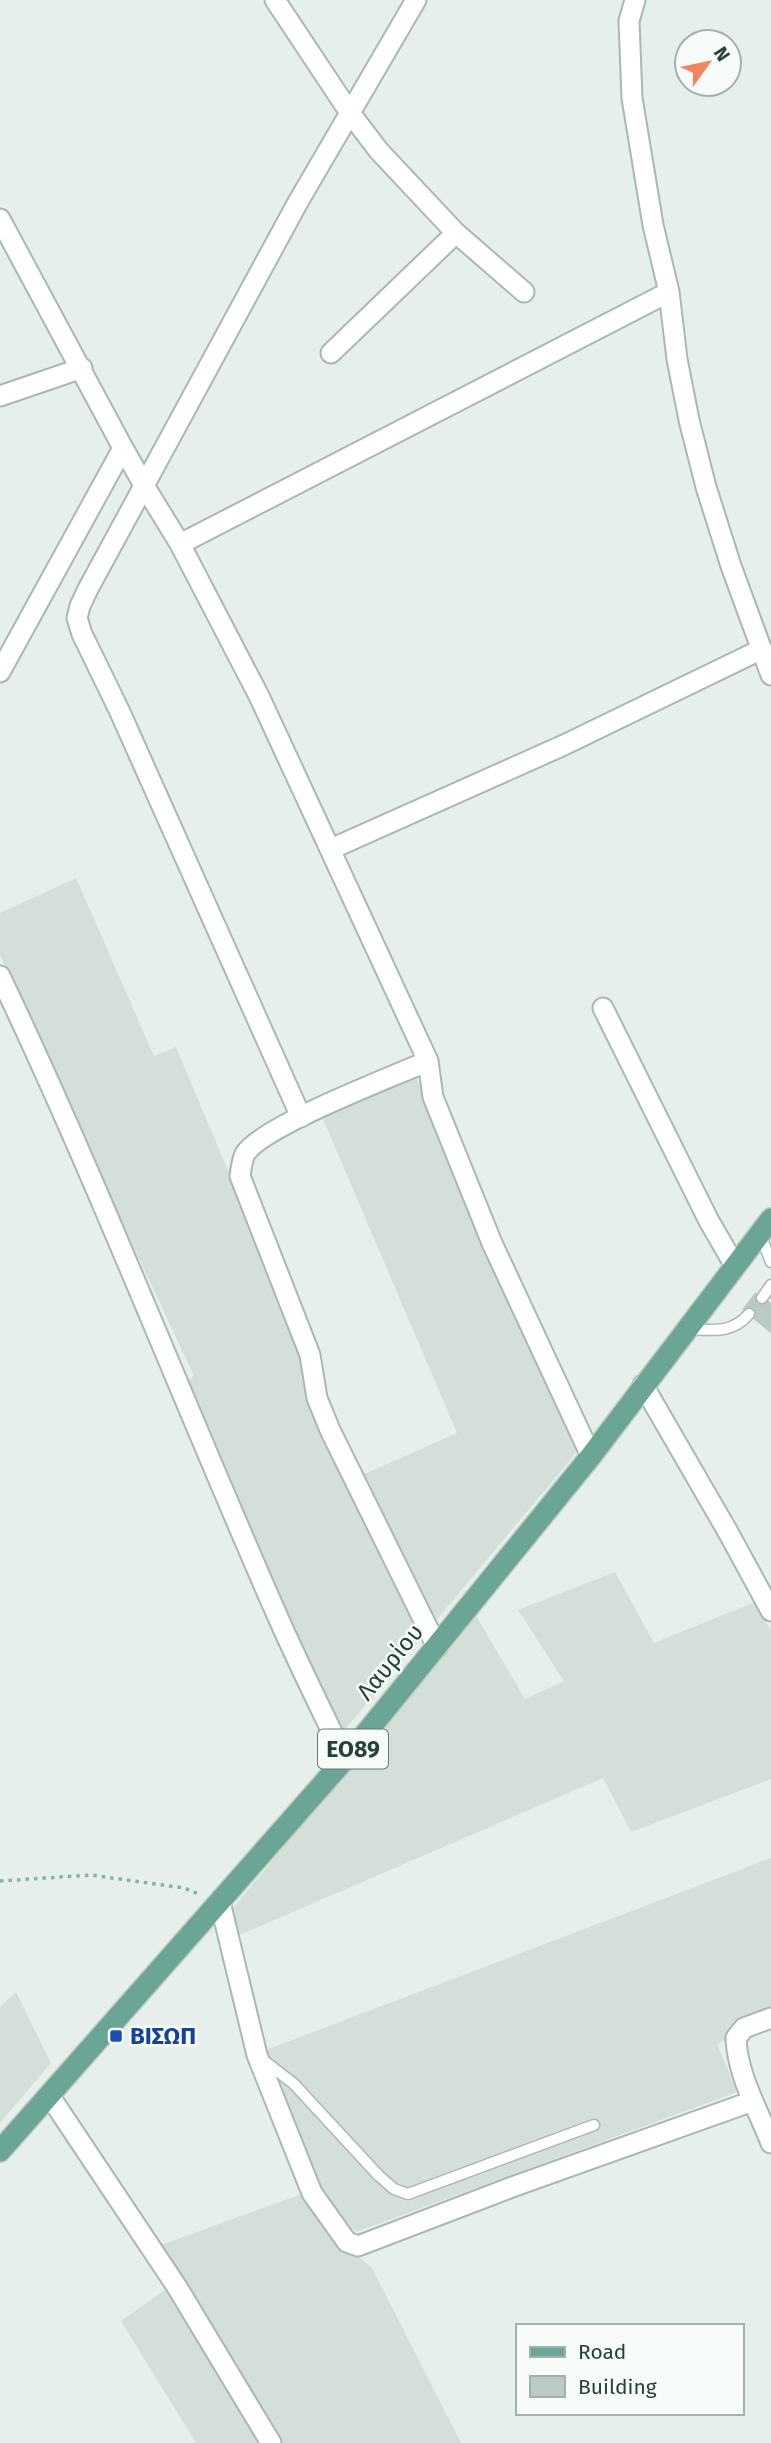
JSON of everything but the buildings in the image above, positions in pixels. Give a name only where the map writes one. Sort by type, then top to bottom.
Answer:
[{"type":"main road","name":"Λαυρίου","points":[[0,2151],[345,1759],[591,1456],[765,1227]]},
{"type":"street","points":[[275,0],[350,113],[379,151],[456,233],[524,292]]},
{"type":"street","points":[[301,1117],[77,618],[88,589],[298,202],[416,0]]},
{"type":"street","points":[[635,0],[629,21],[632,98],[653,225],[669,292],[677,359],[689,420],[706,487],[731,566],[771,674]]},
{"type":"street","points":[[0,219],[145,488],[180,544],[259,696],[428,1061],[433,1097],[492,1242],[591,1456]]},
{"type":"street","points":[[331,353],[456,233]]},
{"type":"street","points":[[180,544],[669,292]]},
{"type":"street","points":[[0,397],[82,368]]},
{"type":"street","points":[[0,671],[123,448]]},
{"type":"street","points":[[331,849],[564,745],[762,649]]},
{"type":"street","points":[[0,976],[40,1059],[277,1616],[345,1759]]},
{"type":"street","points":[[603,1008],[703,1211],[735,1266]]},
{"type":"street","points":[[428,1061],[263,1136],[244,1155],[240,1176],[310,1355],[317,1398],[330,1430],[437,1647]]},
{"type":"street","points":[[643,1385],[729,1532],[771,1611]]},
{"type":"street","points":[[219,1902],[257,2055],[312,2193],[347,2242],[358,2246],[515,2186],[753,2101]]},
{"type":"street","points":[[769,2132],[753,2101],[736,2050],[736,2038],[744,2028],[771,2018]]},
{"type":"street","points":[[49,2095],[177,2287],[271,2443]]},
{"type":"lane","points":[[765,1227],[771,1262]]},
{"type":"lane","points":[[762,1298],[771,1285]]},
{"type":"lane","points":[[686,1329],[720,1331],[742,1322],[749,1314]]},
{"type":"lane","points":[[257,2055],[294,2084],[394,2189],[408,2194],[594,2125]]},
{"type":"path","points":[[0,1881],[91,1875],[184,1888],[219,1902]]},
{"type":"shaded area","points":[[76,878],[154,1056],[176,1047],[306,1356],[349,1481],[457,1433],[320,1112],[414,1073],[581,1447],[342,1733],[186,1382],[194,1376],[0,955],[0,913]]},
{"type":"shaded area","points":[[615,1572],[654,1643],[755,1602],[771,1631],[771,1779],[631,1832],[603,1778],[230,1939],[225,1918],[475,1614],[525,1699],[564,1681],[518,1610]]},
{"type":"shaded area","points":[[771,1858],[771,2022],[717,2044],[737,2092],[356,2232],[320,2190],[266,2050]]},
{"type":"shaded area","points":[[16,1992],[51,2063],[0,2123],[0,2007]]},
{"type":"shaded area","points":[[307,2192],[353,2252],[372,2268],[461,2443],[196,2443],[121,2321],[180,2279],[161,2245]]},
{"type":"place","name":"ΒΙΣΩΠ","points":[[116,2036]]}]
